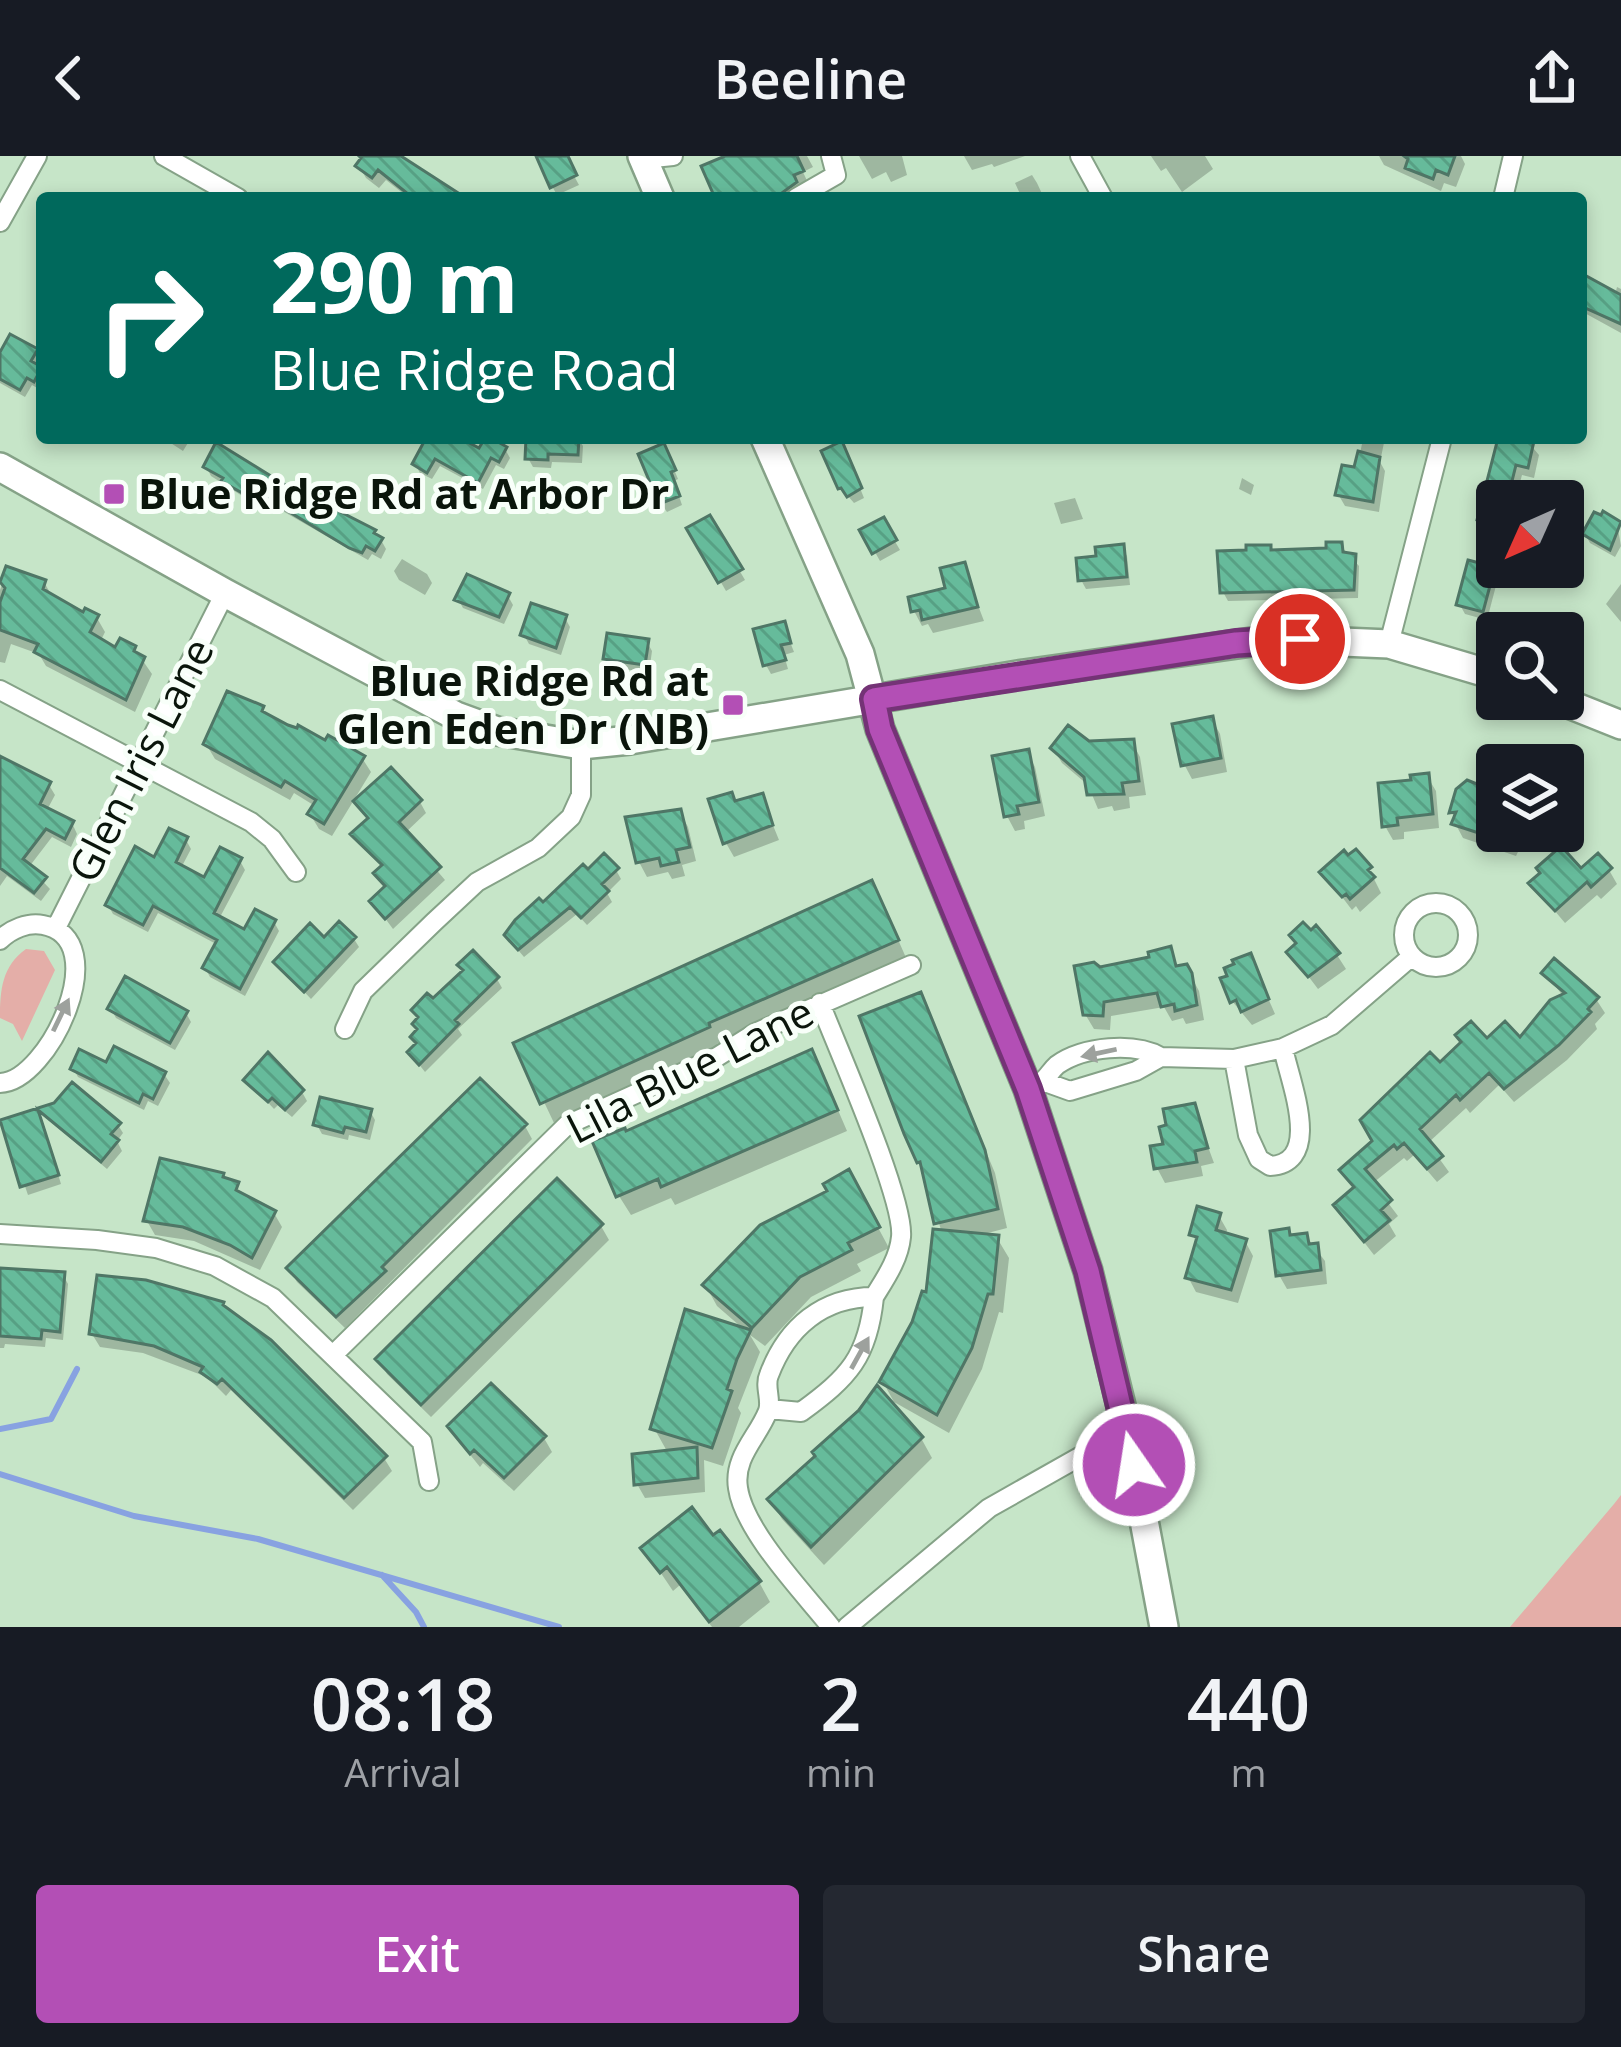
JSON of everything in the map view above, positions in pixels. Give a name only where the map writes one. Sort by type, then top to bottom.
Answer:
[{"type":"main road","points":[[644,157],[658,192]]},
{"type":"main road","points":[[768,444],[860,654],[880,729],[1036,1086],[1126,1430],[1164,1627]]},
{"type":"main road","points":[[0,467],[456,716],[497,731],[581,745],[1273,639],[1389,644],[1476,670]]},
{"type":"main road","points":[[1584,710],[1621,724]]},
{"type":"street","points":[[0,222],[37,156]]},
{"type":"street","points":[[164,156],[227,192]]},
{"type":"street","points":[[644,157],[673,156]]},
{"type":"street","points":[[807,192],[836,176],[831,156]]},
{"type":"street","points":[[1080,156],[1100,192]]},
{"type":"street","points":[[1505,192],[1514,156]]},
{"type":"street","points":[[1389,644],[1440,444]]},
{"type":"street","name":"Glen Iris Lane","points":[[56,928],[225,593]]},
{"type":"street","points":[[0,690],[251,822],[272,839],[296,872]]},
{"type":"street","points":[[345,1028],[363,991],[434,922],[477,883],[538,848],[571,817],[581,795],[581,745]]},
{"type":"street","name":"Glen Iris Lane","points":[[0,940],[34,923],[56,928],[74,954],[76,985],[33,1068],[12,1083],[0,1083]]},
{"type":"street","points":[[1036,1086],[1054,1067],[1106,1050],[1135,1046],[1162,1057],[1234,1059],[1283,1048],[1332,1025],[1411,957]]},
{"type":"street","name":"Lila Blue Lane","points":[[334,1354],[567,1125],[717,1057],[755,1033],[911,965]]},
{"type":"street","points":[[769,1408],[802,1412],[845,1379],[870,1335],[874,1297],[891,1270],[902,1235],[892,1195],[820,1004]]},
{"type":"street","points":[[1234,1059],[1253,1150],[1270,1166],[1282,1165],[1296,1154],[1301,1138],[1283,1048]]},
{"type":"street","points":[[1036,1086],[1070,1091],[1136,1071],[1162,1057]]},
{"type":"street","points":[[0,1234],[156,1248],[215,1266],[273,1298],[422,1442],[429,1481]]},
{"type":"street","points":[[831,1627],[758,1536],[737,1487],[745,1446],[769,1408],[766,1380],[783,1346],[808,1317],[846,1297],[874,1297]]},
{"type":"street","points":[[847,1627],[989,1508],[1126,1430]]},
{"type":"shaded area","points":[[26,949],[44,951],[55,970],[22,1041],[13,1024],[0,1018],[0,1008],[7,971]]},
{"type":"shaded area","points":[[1621,1495],[1621,1627],[1510,1627],[1614,1504]]},
{"type":"building","points":[[401,156],[457,192],[406,192],[378,170],[372,178],[355,166],[361,158]]},
{"type":"building","points":[[536,156],[568,156],[577,175],[550,188]]},
{"type":"building","points":[[725,156],[797,156],[804,171],[794,175],[797,182],[783,192],[712,192],[701,166]]},
{"type":"building","points":[[1404,156],[1455,156],[1448,175],[1436,170],[1433,179],[1405,168],[1408,159]]},
{"type":"building","points":[[1587,276],[1621,295],[1621,324],[1587,309]]},
{"type":"building","points":[[10,334],[36,348],[31,361],[36,364],[34,382],[27,378],[20,390],[0,379],[0,352]]},
{"type":"building","points":[[219,444],[313,502],[376,530],[383,538],[375,551],[366,546],[362,553],[349,548],[248,487],[244,494],[203,467]]},
{"type":"building","points":[[423,444],[507,447],[499,462],[491,458],[478,483],[435,459],[427,473],[412,464]]},
{"type":"building","points":[[526,444],[579,444],[578,455],[525,459]]},
{"type":"building","points":[[664,444],[676,470],[671,472],[680,496],[659,504],[638,454]]},
{"type":"building","points":[[843,444],[862,488],[847,497],[838,489],[821,451]]},
{"type":"building","points":[[1496,444],[1533,444],[1528,468],[1516,465],[1512,480],[1487,480]]},
{"type":"building","points":[[1358,451],[1380,457],[1373,502],[1335,495],[1342,465],[1354,467]]},
{"type":"building","points":[[1603,511],[1621,522],[1610,550],[1584,535],[1594,512],[1601,515]]},
{"type":"building","points":[[710,515],[743,569],[718,583],[686,528]]},
{"type":"building","points":[[884,517],[897,540],[872,554],[859,530]]},
{"type":"building","points":[[1326,542],[1342,542],[1343,552],[1356,554],[1354,590],[1220,593],[1217,551],[1246,550],[1246,545],[1271,545],[1271,550],[1326,548]]},
{"type":"building","points":[[1124,544],[1127,577],[1078,581],[1076,558],[1096,556],[1095,547]]},
{"type":"building","points":[[1468,560],[1476,562],[1476,588],[1489,588],[1483,612],[1456,605]]},
{"type":"building","points":[[965,562],[978,607],[922,620],[920,610],[911,612],[908,597],[945,588],[940,568]]},
{"type":"building","points":[[6,566],[46,580],[43,589],[83,612],[85,608],[99,615],[90,632],[115,647],[120,638],[136,646],[134,651],[145,657],[126,700],[34,652],[38,644],[0,630],[5,588],[0,582]]},
{"type":"building","points":[[467,574],[510,593],[499,617],[454,600]]},
{"type":"building","points":[[531,603],[567,615],[556,648],[520,635]]},
{"type":"building","points":[[785,621],[791,643],[781,645],[786,660],[763,666],[753,629]]},
{"type":"building","points":[[607,633],[649,639],[645,665],[603,659]]},
{"type":"building","points":[[227,691],[264,706],[262,711],[288,725],[298,725],[325,740],[328,735],[365,756],[324,824],[307,814],[316,800],[285,781],[281,787],[203,744]]},
{"type":"building","points":[[1213,716],[1221,758],[1181,766],[1172,724]]},
{"type":"building","points":[[1068,725],[1089,741],[1134,739],[1139,781],[1122,783],[1124,794],[1087,795],[1084,777],[1050,748]]},
{"type":"building","points":[[1029,749],[1039,802],[1017,806],[1019,814],[1004,817],[992,756]]},
{"type":"building","points":[[0,756],[51,782],[40,804],[74,821],[65,839],[46,829],[23,859],[47,877],[34,893],[0,868]]},
{"type":"building","points":[[391,767],[422,800],[399,822],[441,867],[385,919],[369,901],[385,886],[373,873],[382,865],[350,834],[368,818],[353,801]]},
{"type":"building","points":[[1429,773],[1433,814],[1397,818],[1398,825],[1382,827],[1378,783]]},
{"type":"building","points":[[1467,780],[1476,784],[1476,832],[1451,824],[1456,789]]},
{"type":"building","points":[[732,792],[735,801],[763,793],[773,825],[723,844],[708,799]]},
{"type":"building","points":[[681,809],[690,847],[676,850],[679,862],[661,866],[659,858],[636,863],[625,817]]},
{"type":"building","points":[[169,828],[188,837],[176,862],[204,877],[220,847],[242,858],[214,913],[244,929],[255,909],[276,920],[240,989],[202,968],[217,940],[153,906],[143,925],[105,905],[135,846],[154,857]]},
{"type":"building","points":[[1356,849],[1375,877],[1350,899],[1346,894],[1342,897],[1319,872],[1344,850],[1348,855]]},
{"type":"building","points":[[1554,852],[1566,852],[1581,868],[1598,853],[1612,868],[1591,887],[1587,882],[1555,911],[1528,883],[1540,873],[1536,868]]},
{"type":"building","points":[[604,853],[619,868],[602,884],[609,891],[581,918],[570,907],[518,950],[504,935],[515,920],[539,898],[543,902],[583,864],[588,869]]},
{"type":"building","points":[[872,880],[899,940],[540,1104],[513,1043]]},
{"type":"building","points":[[339,921],[356,937],[304,992],[273,962],[310,923],[324,937]]},
{"type":"building","points":[[1303,922],[1311,930],[1316,925],[1340,953],[1308,977],[1286,952],[1296,943],[1289,935]]},
{"type":"building","points":[[1171,946],[1176,966],[1187,964],[1192,973],[1197,1005],[1175,1011],[1174,1004],[1161,1007],[1157,993],[1104,1002],[1103,1016],[1083,1015],[1074,966],[1094,962],[1100,967],[1149,957],[1148,952]]},
{"type":"building","points":[[473,950],[499,977],[455,1020],[459,1024],[419,1065],[407,1052],[416,1043],[410,1037],[418,1017],[411,1010],[427,993],[433,998],[463,970],[457,965]]},
{"type":"building","points":[[1251,953],[1269,999],[1241,1012],[1236,1000],[1230,1003],[1220,978],[1227,976],[1224,968],[1234,964],[1232,960]]},
{"type":"building","points":[[1554,958],[1599,997],[1588,1009],[1591,1012],[1504,1089],[1489,1073],[1460,1100],[1456,1095],[1420,1129],[1443,1156],[1427,1169],[1404,1143],[1397,1149],[1394,1145],[1365,1169],[1392,1200],[1381,1210],[1390,1220],[1364,1242],[1333,1205],[1354,1187],[1339,1170],[1372,1141],[1360,1120],[1430,1052],[1440,1062],[1461,1042],[1455,1035],[1471,1021],[1487,1038],[1505,1021],[1520,1037],[1550,1000],[1565,993],[1541,973]]},
{"type":"building","points":[[125,976],[188,1011],[170,1043],[107,1009]]},
{"type":"building","points":[[921,992],[985,1150],[998,1209],[934,1224],[920,1162],[904,1134],[859,1016]]},
{"type":"building","points":[[114,1046],[166,1072],[153,1099],[143,1094],[139,1103],[70,1069],[79,1049],[106,1062]]},
{"type":"building","points":[[812,1049],[838,1110],[661,1187],[658,1179],[616,1197],[592,1141],[626,1131]]},
{"type":"building","points":[[268,1052],[304,1090],[285,1110],[243,1080]]},
{"type":"building","points":[[480,1078],[527,1124],[336,1317],[286,1268]]},
{"type":"building","points":[[72,1082],[121,1123],[111,1134],[119,1140],[101,1162],[38,1110],[59,1175],[20,1187],[0,1120],[54,1103]]},
{"type":"building","points":[[320,1097],[372,1109],[366,1132],[345,1127],[343,1133],[313,1125]]},
{"type":"building","points":[[1195,1103],[1208,1148],[1195,1151],[1197,1162],[1154,1169],[1150,1146],[1163,1144],[1159,1127],[1166,1125],[1163,1109]]},
{"type":"building","points":[[160,1158],[224,1173],[223,1177],[239,1182],[236,1190],[276,1211],[252,1258],[183,1227],[143,1221]]},
{"type":"building","points":[[849,1169],[880,1227],[848,1243],[852,1250],[800,1277],[752,1328],[702,1285],[760,1225],[827,1191],[823,1184]]},
{"type":"building","points":[[557,1178],[603,1224],[421,1405],[375,1359]]},
{"type":"building","points":[[1197,1206],[1221,1213],[1216,1230],[1247,1239],[1231,1290],[1185,1278],[1197,1237],[1189,1235]]},
{"type":"building","points":[[1289,1228],[1290,1235],[1307,1233],[1309,1244],[1318,1243],[1321,1270],[1276,1276],[1270,1231]]},
{"type":"building","points":[[933,1229],[999,1235],[993,1294],[988,1294],[972,1348],[937,1415],[879,1382],[912,1322],[922,1291],[926,1292]]},
{"type":"building","points":[[0,1268],[65,1272],[60,1332],[42,1330],[41,1339],[0,1336]]},
{"type":"building","points":[[97,1275],[146,1280],[224,1302],[271,1340],[387,1456],[344,1498],[222,1379],[217,1384],[200,1372],[203,1367],[154,1346],[89,1334]]},
{"type":"building","points":[[685,1309],[751,1330],[727,1389],[732,1391],[712,1448],[650,1429]]},
{"type":"building","points":[[491,1383],[546,1436],[504,1478],[474,1450],[470,1454],[447,1426]]},
{"type":"building","points":[[877,1385],[923,1437],[811,1547],[767,1499],[815,1456],[812,1452],[859,1410]]},
{"type":"building","points":[[697,1447],[698,1478],[634,1485],[632,1454]]},
{"type":"building","points":[[692,1507],[713,1535],[720,1530],[761,1581],[709,1622],[667,1567],[660,1573],[640,1548]]},
{"type":"waterway","points":[[0,1429],[51,1419],[77,1369]]},
{"type":"waterway","points":[[0,1474],[134,1516],[258,1539],[559,1627]]},
{"type":"waterway","points":[[382,1575],[424,1627]]},
{"type":"place","name":"Blue Ridge Rd at Arbor Dr","points":[[114,494]]},
{"type":"place","name":"Blue Ridge Rd at Glen Eden Dr (NB)","points":[[733,705]]},
{"type":"route","points":[[1134,1465],[1088,1271],[1028,1089],[880,729],[874,699],[1236,643],[1300,639]]}]
